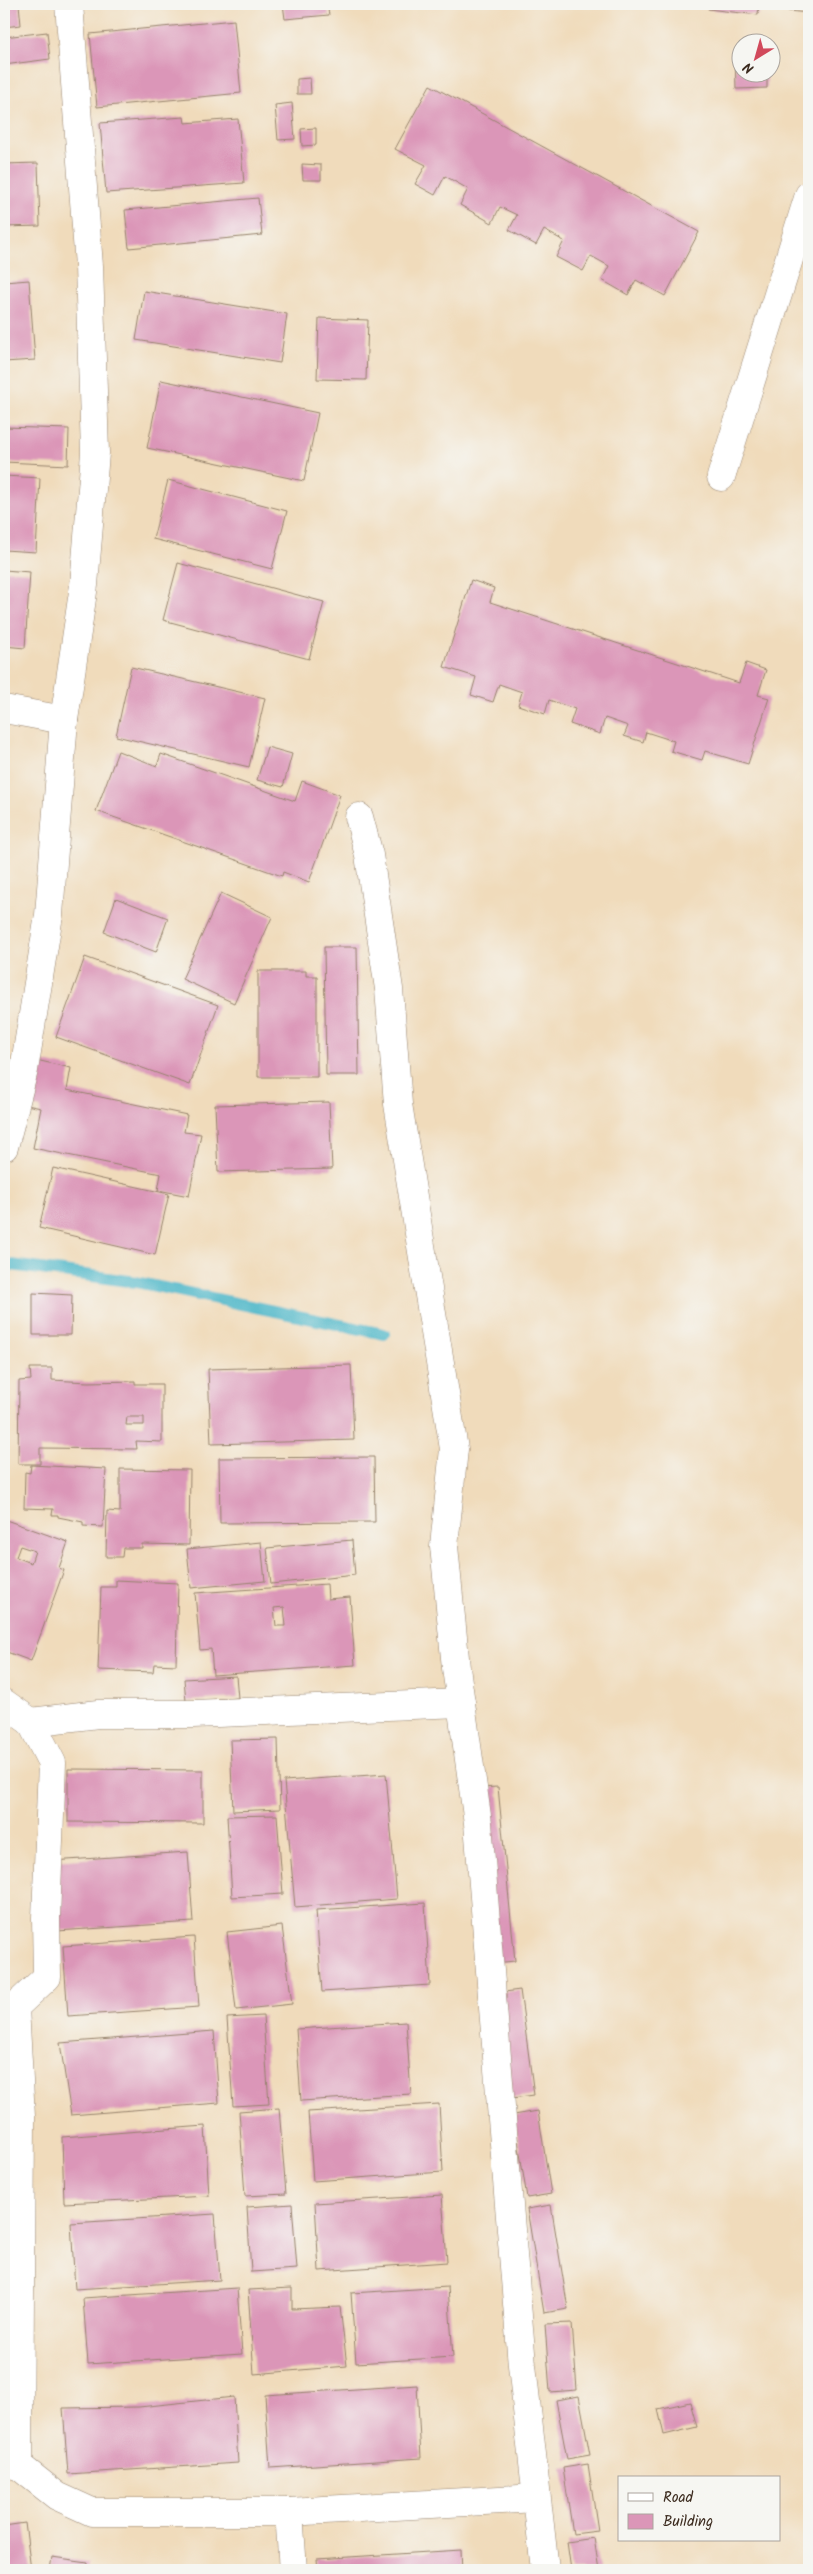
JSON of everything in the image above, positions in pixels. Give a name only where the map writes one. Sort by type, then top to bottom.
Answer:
[{"type":"street","points":[[4,1147],[24,1070],[49,915],[64,720],[84,585],[95,453],[89,266],[69,4]]},
{"type":"street","points":[[721,476],[809,195]]},
{"type":"street","points":[[4,709],[64,720]]},
{"type":"street","points":[[359,816],[369,854],[389,989],[398,1104],[454,1449],[444,1546],[461,1703],[478,1823],[522,2365],[545,2570]]},
{"type":"street","points":[[4,1703],[31,1722],[52,1763],[46,1918],[47,1977],[14,2007],[21,2116],[11,2465],[57,2496],[92,2512],[289,2512],[536,2498]]},
{"type":"street","points":[[31,1722],[98,1714],[193,1714],[461,1703]]},
{"type":"street","points":[[289,2512],[293,2570]]},
{"type":"building","points":[[4,4],[19,4],[21,25],[4,27]]},
{"type":"building","points":[[283,4],[327,4],[329,15],[285,19]]},
{"type":"building","points":[[708,4],[759,4],[758,15],[708,9]]},
{"type":"building","points":[[789,4],[809,4],[809,13],[788,11]]},
{"type":"building","points":[[234,20],[241,93],[97,107],[90,34]]},
{"type":"building","points":[[47,32],[50,59],[4,65],[4,37]]},
{"type":"building","points":[[310,78],[311,94],[297,94],[297,79]]},
{"type":"building","points":[[736,82],[767,82],[767,88],[736,89]]},
{"type":"building","points":[[430,85],[699,232],[665,296],[636,280],[628,295],[602,280],[609,266],[591,256],[583,271],[556,257],[564,241],[544,230],[536,245],[509,230],[517,215],[500,207],[492,223],[460,205],[468,189],[445,176],[435,195],[415,184],[426,165],[395,149]]},
{"type":"building","points":[[292,103],[295,139],[278,140],[275,105]]},
{"type":"building","points":[[184,117],[185,123],[238,119],[244,183],[106,193],[100,123]]},
{"type":"building","points":[[316,128],[316,145],[302,146],[301,129]]},
{"type":"building","points":[[38,163],[40,226],[4,227],[4,164]]},
{"type":"building","points":[[302,164],[321,165],[321,180],[303,180]]},
{"type":"building","points":[[258,198],[262,235],[129,248],[125,210]]},
{"type":"building","points":[[29,280],[35,360],[4,362],[4,282]]},
{"type":"building","points":[[144,291],[287,314],[280,363],[136,340]]},
{"type":"building","points":[[319,318],[368,320],[366,380],[317,379]]},
{"type":"building","points":[[161,380],[318,413],[304,481],[147,448]]},
{"type":"building","points":[[4,427],[69,429],[68,465],[4,462]]},
{"type":"building","points":[[4,476],[40,478],[36,552],[4,550]]},
{"type":"building","points":[[168,480],[287,511],[272,569],[153,539]]},
{"type":"building","points":[[178,563],[324,602],[309,659],[163,620]]},
{"type":"building","points":[[4,570],[30,572],[25,648],[4,646]]},
{"type":"building","points":[[471,580],[494,588],[490,602],[739,683],[746,663],[766,670],[758,695],[769,698],[748,764],[705,751],[702,760],[671,751],[674,741],[646,732],[643,742],[624,736],[628,726],[605,718],[600,734],[570,724],[575,709],[549,700],[545,714],[518,705],[522,692],[499,684],[493,702],[471,695],[476,677],[444,667]]},
{"type":"building","points":[[131,667],[265,698],[249,767],[116,736]]},
{"type":"building","points":[[267,747],[292,754],[283,787],[257,780]]},
{"type":"building","points":[[118,751],[157,766],[161,754],[295,801],[302,781],[340,795],[309,882],[283,872],[282,876],[96,811]]},
{"type":"building","points":[[221,893],[272,917],[234,1003],[182,979]]},
{"type":"building","points":[[116,898],[168,918],[156,952],[104,932]]},
{"type":"building","points":[[324,947],[357,947],[359,1075],[326,1075]]},
{"type":"building","points":[[85,957],[218,1005],[190,1085],[56,1037]]},
{"type":"building","points":[[258,971],[306,971],[306,976],[317,976],[317,1077],[258,1077]]},
{"type":"building","points":[[36,1060],[71,1068],[67,1090],[187,1115],[184,1132],[201,1134],[189,1196],[158,1190],[161,1174],[33,1148],[41,1108],[27,1105]]},
{"type":"building","points":[[329,1102],[332,1169],[218,1172],[215,1105]]},
{"type":"building","points":[[53,1168],[169,1194],[155,1255],[39,1228]]},
{"type":"building","points":[[33,1293],[72,1295],[71,1335],[33,1335]]},
{"type":"building","points":[[351,1365],[354,1440],[211,1444],[208,1369]]},
{"type":"building","points":[[30,1368],[52,1368],[52,1380],[88,1382],[135,1381],[135,1384],[162,1384],[162,1442],[136,1441],[137,1449],[40,1448],[40,1464],[18,1464],[19,1381],[31,1380]],"holes":[[[127,1417],[144,1417],[144,1425],[126,1425]]]},
{"type":"building","points":[[374,1457],[375,1522],[220,1523],[219,1458]]},
{"type":"building","points":[[31,1465],[106,1469],[103,1527],[83,1526],[83,1522],[52,1515],[53,1509],[24,1508],[25,1472],[30,1473]]},
{"type":"building","points":[[120,1469],[190,1470],[189,1545],[142,1544],[142,1548],[123,1548],[122,1557],[106,1557],[107,1511],[120,1512]]},
{"type":"building","points":[[6,1520],[68,1542],[59,1568],[64,1570],[31,1661],[4,1651],[4,1527]],"holes":[[[20,1546],[35,1551],[31,1563],[16,1557]]]},
{"type":"building","points":[[352,1540],[355,1575],[271,1584],[267,1548]]},
{"type":"building","points":[[261,1542],[265,1581],[191,1588],[187,1549]]},
{"type":"building","points":[[116,1580],[178,1583],[176,1665],[154,1664],[153,1672],[98,1670],[101,1587],[116,1587]]},
{"type":"building","points":[[327,1584],[328,1599],[350,1597],[355,1665],[213,1675],[211,1649],[200,1650],[195,1593]],"holes":[[[284,1607],[286,1626],[276,1626],[274,1608]]]},
{"type":"building","points":[[236,1676],[238,1698],[186,1701],[184,1679]]},
{"type":"building","points":[[278,1739],[280,1809],[233,1811],[230,1740]]},
{"type":"building","points":[[68,1769],[203,1770],[203,1823],[68,1822]]},
{"type":"building","points":[[386,1774],[397,1899],[295,1907],[284,1781]]},
{"type":"building","points":[[498,1787],[515,1961],[494,1963],[478,1788]]},
{"type":"building","points":[[277,1815],[283,1894],[232,1897],[227,1816]]},
{"type":"building","points":[[188,1852],[193,1922],[57,1931],[52,1861]]},
{"type":"building","points":[[425,1903],[430,1985],[322,1992],[316,1910]]},
{"type":"building","points":[[282,1926],[292,2004],[236,2010],[227,1932]]},
{"type":"building","points":[[194,1937],[199,2007],[68,2016],[63,1946]]},
{"type":"building","points":[[520,1990],[534,2095],[512,2098],[497,1993]]},
{"type":"building","points":[[263,2016],[269,2104],[233,2106],[227,2018]]},
{"type":"building","points":[[406,2022],[411,2094],[301,2101],[296,2029]]},
{"type":"building","points":[[214,2031],[219,2103],[71,2115],[60,2043]]},
{"type":"building","points":[[439,2104],[443,2172],[313,2181],[308,2112]]},
{"type":"building","points":[[279,2108],[286,2194],[245,2196],[239,2111]]},
{"type":"building","points":[[538,2111],[551,2194],[527,2198],[514,2115]]},
{"type":"building","points":[[205,2126],[209,2196],[64,2203],[62,2137]]},
{"type":"building","points":[[442,2195],[447,2262],[319,2271],[315,2203]]},
{"type":"building","points":[[292,2204],[297,2269],[251,2272],[247,2207]]},
{"type":"building","points":[[551,2205],[568,2309],[544,2313],[527,2209]]},
{"type":"building","points":[[215,2214],[220,2280],[75,2289],[71,2223]]},
{"type":"building","points":[[448,2287],[453,2357],[356,2363],[351,2293]]},
{"type":"building","points":[[237,2288],[242,2354],[88,2364],[83,2298]]},
{"type":"building","points":[[292,2288],[292,2309],[340,2307],[347,2366],[254,2374],[248,2290]]},
{"type":"building","points":[[572,2323],[577,2390],[550,2392],[545,2324]]},
{"type":"building","points":[[417,2385],[421,2458],[270,2468],[265,2395]]},
{"type":"building","points":[[579,2396],[590,2455],[567,2459],[556,2400]]},
{"type":"building","points":[[234,2397],[238,2463],[68,2474],[63,2408],[139,2407]]},
{"type":"building","points":[[690,2402],[697,2427],[664,2435],[658,2409]]},
{"type":"building","points":[[588,2464],[598,2531],[573,2534],[563,2468]]},
{"type":"building","points":[[25,2523],[31,2570],[4,2570],[4,2526]]},
{"type":"building","points":[[594,2538],[599,2570],[571,2570],[567,2542]]},
{"type":"building","points":[[461,2550],[462,2570],[318,2570],[317,2559]]},
{"type":"building","points":[[52,2557],[88,2562],[87,2570],[50,2570]]},
{"type":"building","points":[[238,2567],[238,2570],[195,2570],[195,2569]]},
{"type":"waterway","points":[[4,1264],[136,1282],[384,1334]]}]
